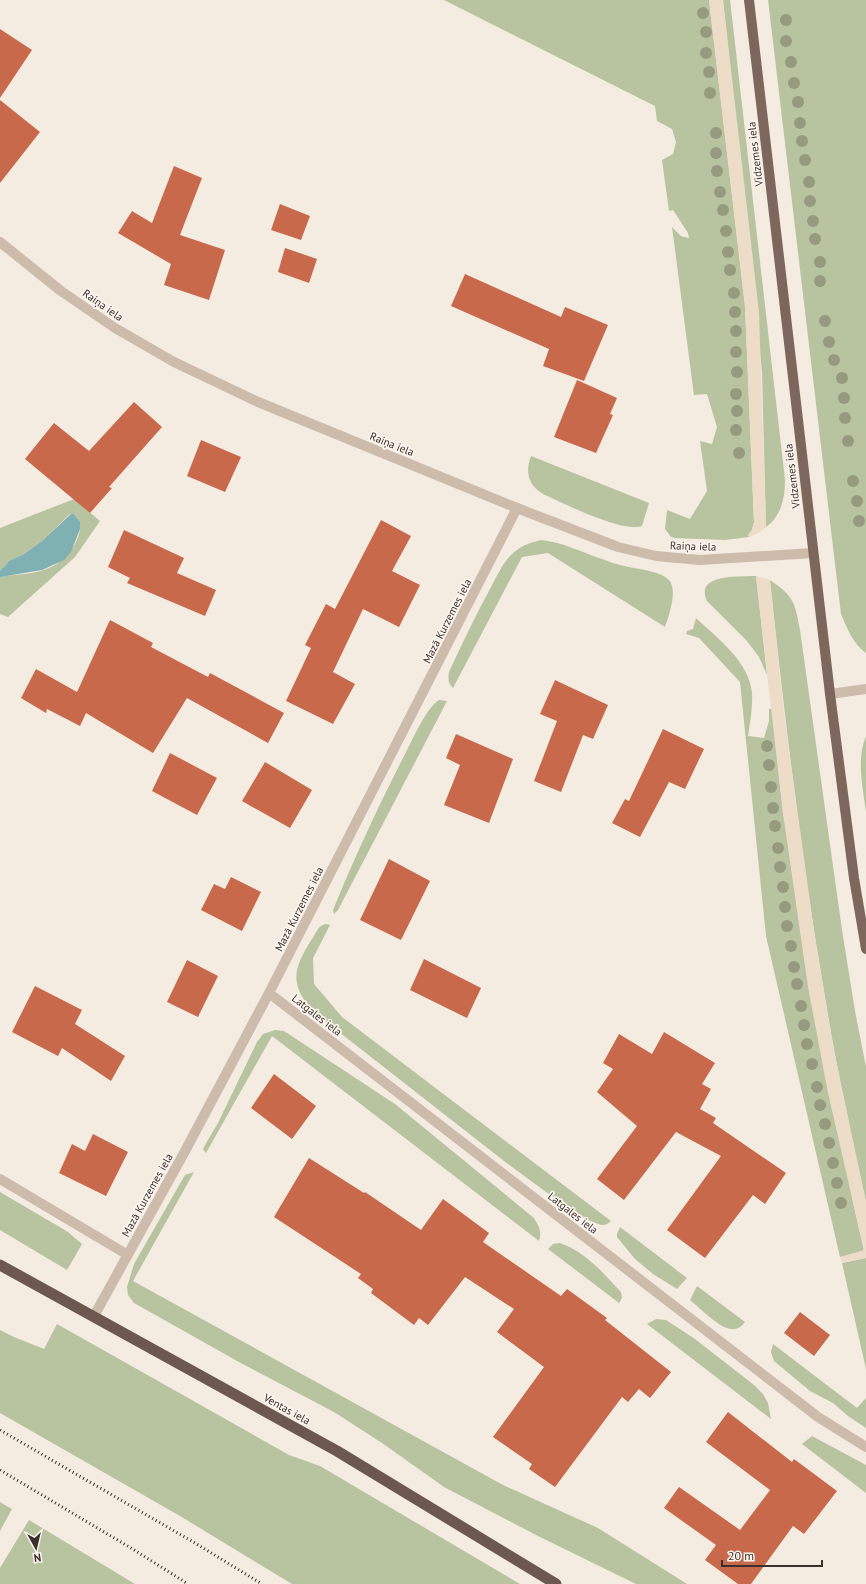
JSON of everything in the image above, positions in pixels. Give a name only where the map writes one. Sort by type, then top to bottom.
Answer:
[{"type":"highway","name":"Ventas iela","points":[[0,1265],[337,1451],[556,1584]]},
{"type":"main road","name":"Vidzemes iela","points":[[749,0],[830,694],[852,863],[866,949]]},
{"type":"street","name":"Raiņa iela","points":[[0,242],[61,290],[115,328],[174,362],[258,402],[517,508],[618,547],[656,556],[700,560],[813,553]]},
{"type":"street","name":"Mazā Kurzemes iela","points":[[94,1316],[270,993],[517,508]]},
{"type":"street","points":[[830,694],[866,689]]},
{"type":"street","name":"Latgales iela","points":[[270,993],[818,1417],[866,1447]]},
{"type":"street","points":[[0,1179],[128,1255]]},
{"type":"green space","points":[[444,0],[709,0],[745,306],[754,522],[752,530],[748,535],[749,537],[725,540],[675,538],[671,537],[665,529],[667,510],[690,519],[707,491],[700,441],[712,444],[717,427],[707,394],[694,395],[672,227],[681,236],[689,238],[688,233],[673,210],[669,211],[662,160],[673,154],[676,142],[672,129],[657,121],[655,106]]},
{"type":"green space","points":[[723,0],[730,0],[785,480],[783,500],[779,512],[766,527],[762,372]]},
{"type":"green space","points":[[768,0],[866,0],[866,653],[857,645],[841,614]]},
{"type":"green space","points":[[531,456],[649,503],[642,526],[633,527],[607,521],[592,516],[543,494],[534,487],[529,478],[528,467]]},
{"type":"green space","points":[[74,499],[100,521],[75,557],[8,617],[0,614],[0,577],[34,573],[58,563],[74,545],[80,528],[76,516],[74,514],[70,514],[42,541],[24,554],[9,561],[0,571],[0,528]]},
{"type":"green space","points":[[541,540],[573,548],[612,563],[652,572],[666,577],[672,584],[673,596],[665,627],[548,553],[522,557],[453,688],[448,677],[449,672],[502,567],[511,555],[518,549]]},
{"type":"green space","points":[[756,576],[767,675],[759,657],[747,641],[707,601],[705,593],[706,586],[718,579],[726,577]]},
{"type":"green space","points":[[770,580],[784,591],[792,601],[797,613],[800,630],[842,930],[866,1067],[866,1202],[829,1023],[816,945],[794,789]]},
{"type":"green space","points":[[696,618],[731,651],[739,661],[750,681],[752,709],[748,736],[764,738],[769,721],[769,709],[772,709],[783,813],[854,1207],[864,1251],[840,1257],[766,936],[740,682],[699,638],[686,634],[687,631],[693,629]]},
{"type":"green space","points":[[439,700],[447,701],[338,910],[334,914],[333,910],[341,890],[386,792],[420,724],[429,710]]},
{"type":"green space","points":[[866,736],[866,812],[861,774],[861,755]]},
{"type":"green space","points":[[326,924],[330,925],[313,958],[314,984],[342,1017],[611,1221],[605,1225],[598,1224],[561,1203],[504,1161],[316,1014],[301,995],[296,978],[297,969],[305,950],[321,926]]},
{"type":"green space","points":[[275,1030],[284,1031],[395,1104],[534,1218],[540,1229],[539,1241],[272,1036],[206,1153],[203,1149],[218,1123],[257,1042],[263,1034]]},
{"type":"green space","points":[[194,1172],[133,1281],[503,1485],[598,1528],[687,1584],[636,1584],[538,1536],[444,1487],[382,1443],[334,1412],[239,1362],[134,1303],[128,1295],[127,1287],[134,1264],[185,1175]]},
{"type":"green space","points":[[0,1192],[68,1232],[82,1244],[67,1270],[0,1230]]},
{"type":"green space","points":[[620,1227],[687,1278],[677,1289],[653,1274],[635,1259],[617,1237]]},
{"type":"green space","points":[[560,1243],[586,1257],[601,1271],[621,1292],[622,1298],[619,1303],[548,1249],[553,1244]]},
{"type":"green space","points":[[866,1258],[866,1369],[842,1263]]},
{"type":"green space","points":[[697,1286],[745,1322],[739,1328],[733,1329],[726,1328],[715,1321],[690,1300]]},
{"type":"green space","points":[[656,1319],[666,1320],[695,1339],[754,1385],[763,1394],[768,1403],[771,1419],[647,1324]]},
{"type":"green space","points":[[57,1324],[289,1455],[320,1466],[520,1584],[292,1584],[180,1516],[0,1413],[0,1330],[44,1349]]},
{"type":"green space","points":[[773,1344],[857,1408],[866,1398],[866,1428],[848,1416],[833,1403],[810,1391],[774,1361],[771,1352]]},
{"type":"green space","points":[[812,1436],[866,1465],[866,1493],[802,1444]]},
{"type":"green space","points":[[0,1502],[12,1509],[0,1531]]},
{"type":"green space","points":[[29,1520],[135,1584],[0,1584],[0,1568]]},
{"type":"shaded area","points":[[709,0],[723,0],[759,312],[766,527],[760,532],[749,537],[748,535],[752,530],[754,522],[745,306]]},
{"type":"shaded area","points":[[756,576],[770,580],[784,713],[814,931],[833,1046],[866,1202],[866,1258],[842,1263],[840,1257],[864,1250],[828,1093],[808,987],[783,813]]},
{"type":"water","points":[[71,514],[74,514],[80,522],[80,529],[71,552],[64,560],[42,570],[0,577],[0,571],[9,561],[24,554],[42,541]]},
{"type":"building","points":[[0,29],[32,50],[0,98]]},
{"type":"building","points":[[0,100],[40,132],[0,183]]},
{"type":"building","points":[[174,166],[202,178],[180,235],[225,250],[209,300],[164,285],[171,264],[118,233],[132,211],[152,223]]},
{"type":"building","points":[[280,204],[310,216],[301,240],[271,230]]},
{"type":"building","points":[[285,248],[317,259],[309,283],[278,272]]},
{"type":"building","points":[[465,274],[561,317],[565,307],[608,325],[584,381],[543,366],[549,349],[451,306]]},
{"type":"building","points":[[577,380],[617,398],[610,414],[613,415],[596,453],[554,437]]},
{"type":"building","points":[[134,402],[162,427],[109,487],[112,488],[90,513],[25,459],[54,423],[89,451]]},
{"type":"building","points":[[201,440],[241,457],[225,492],[187,476]]},
{"type":"building","points":[[381,520],[411,536],[392,571],[420,585],[399,627],[363,609],[333,672],[355,684],[333,724],[286,701],[311,648],[305,645],[326,604],[335,609]]},
{"type":"building","points":[[124,530],[184,558],[177,573],[216,590],[205,616],[127,583],[130,578],[108,567]]},
{"type":"building","points":[[110,620],[153,643],[151,647],[208,677],[210,673],[284,713],[268,743],[187,698],[153,753],[86,713],[80,726],[47,709],[46,713],[21,698],[36,669],[77,692]]},
{"type":"building","points":[[555,680],[608,705],[593,739],[583,735],[561,792],[534,781],[557,721],[540,714]]},
{"type":"building","points":[[663,729],[704,749],[685,789],[669,782],[640,837],[612,823],[625,799],[629,801]]},
{"type":"building","points":[[456,734],[513,759],[489,823],[444,805],[460,765],[446,758]]},
{"type":"building","points":[[170,753],[217,778],[197,815],[152,791]]},
{"type":"building","points":[[265,762],[312,790],[290,828],[242,801]]},
{"type":"building","points":[[389,859],[430,881],[401,940],[360,920]]},
{"type":"building","points":[[231,877],[261,892],[242,931],[201,910],[214,884],[225,889]]},
{"type":"building","points":[[424,959],[481,988],[467,1018],[410,990]]},
{"type":"building","points":[[187,960],[218,976],[198,1017],[167,1002]]},
{"type":"building","points":[[35,986],[82,1010],[75,1024],[125,1056],[111,1081],[62,1048],[58,1056],[12,1032]]},
{"type":"building","points":[[664,1032],[715,1063],[702,1084],[711,1089],[700,1109],[716,1118],[713,1123],[786,1173],[765,1204],[753,1195],[705,1258],[667,1230],[721,1156],[676,1132],[624,1200],[597,1179],[637,1126],[597,1092],[613,1069],[603,1063],[619,1034],[652,1054]]},
{"type":"building","points":[[274,1074],[316,1106],[292,1139],[251,1108]]},
{"type":"building","points":[[93,1134],[128,1152],[106,1196],[59,1173],[72,1144],[85,1151]]},
{"type":"building","points":[[309,1158],[364,1193],[365,1192],[421,1230],[443,1199],[489,1233],[483,1242],[561,1296],[567,1289],[607,1318],[605,1320],[671,1372],[650,1398],[639,1389],[628,1402],[622,1397],[555,1487],[529,1469],[532,1464],[493,1437],[544,1367],[497,1332],[514,1309],[465,1277],[428,1325],[419,1318],[414,1325],[371,1293],[373,1289],[358,1278],[361,1274],[274,1217]]},
{"type":"building","points":[[800,1312],[830,1335],[814,1356],[784,1333]]},
{"type":"building","points":[[728,1412],[792,1462],[794,1459],[837,1491],[804,1534],[793,1526],[751,1584],[738,1584],[705,1560],[716,1545],[664,1508],[679,1487],[740,1530],[770,1490],[706,1442]]},
{"type":"railway","points":[[0,1430],[195,1543],[262,1584]]},
{"type":"railway","points":[[0,1470],[131,1548],[188,1584]]}]
